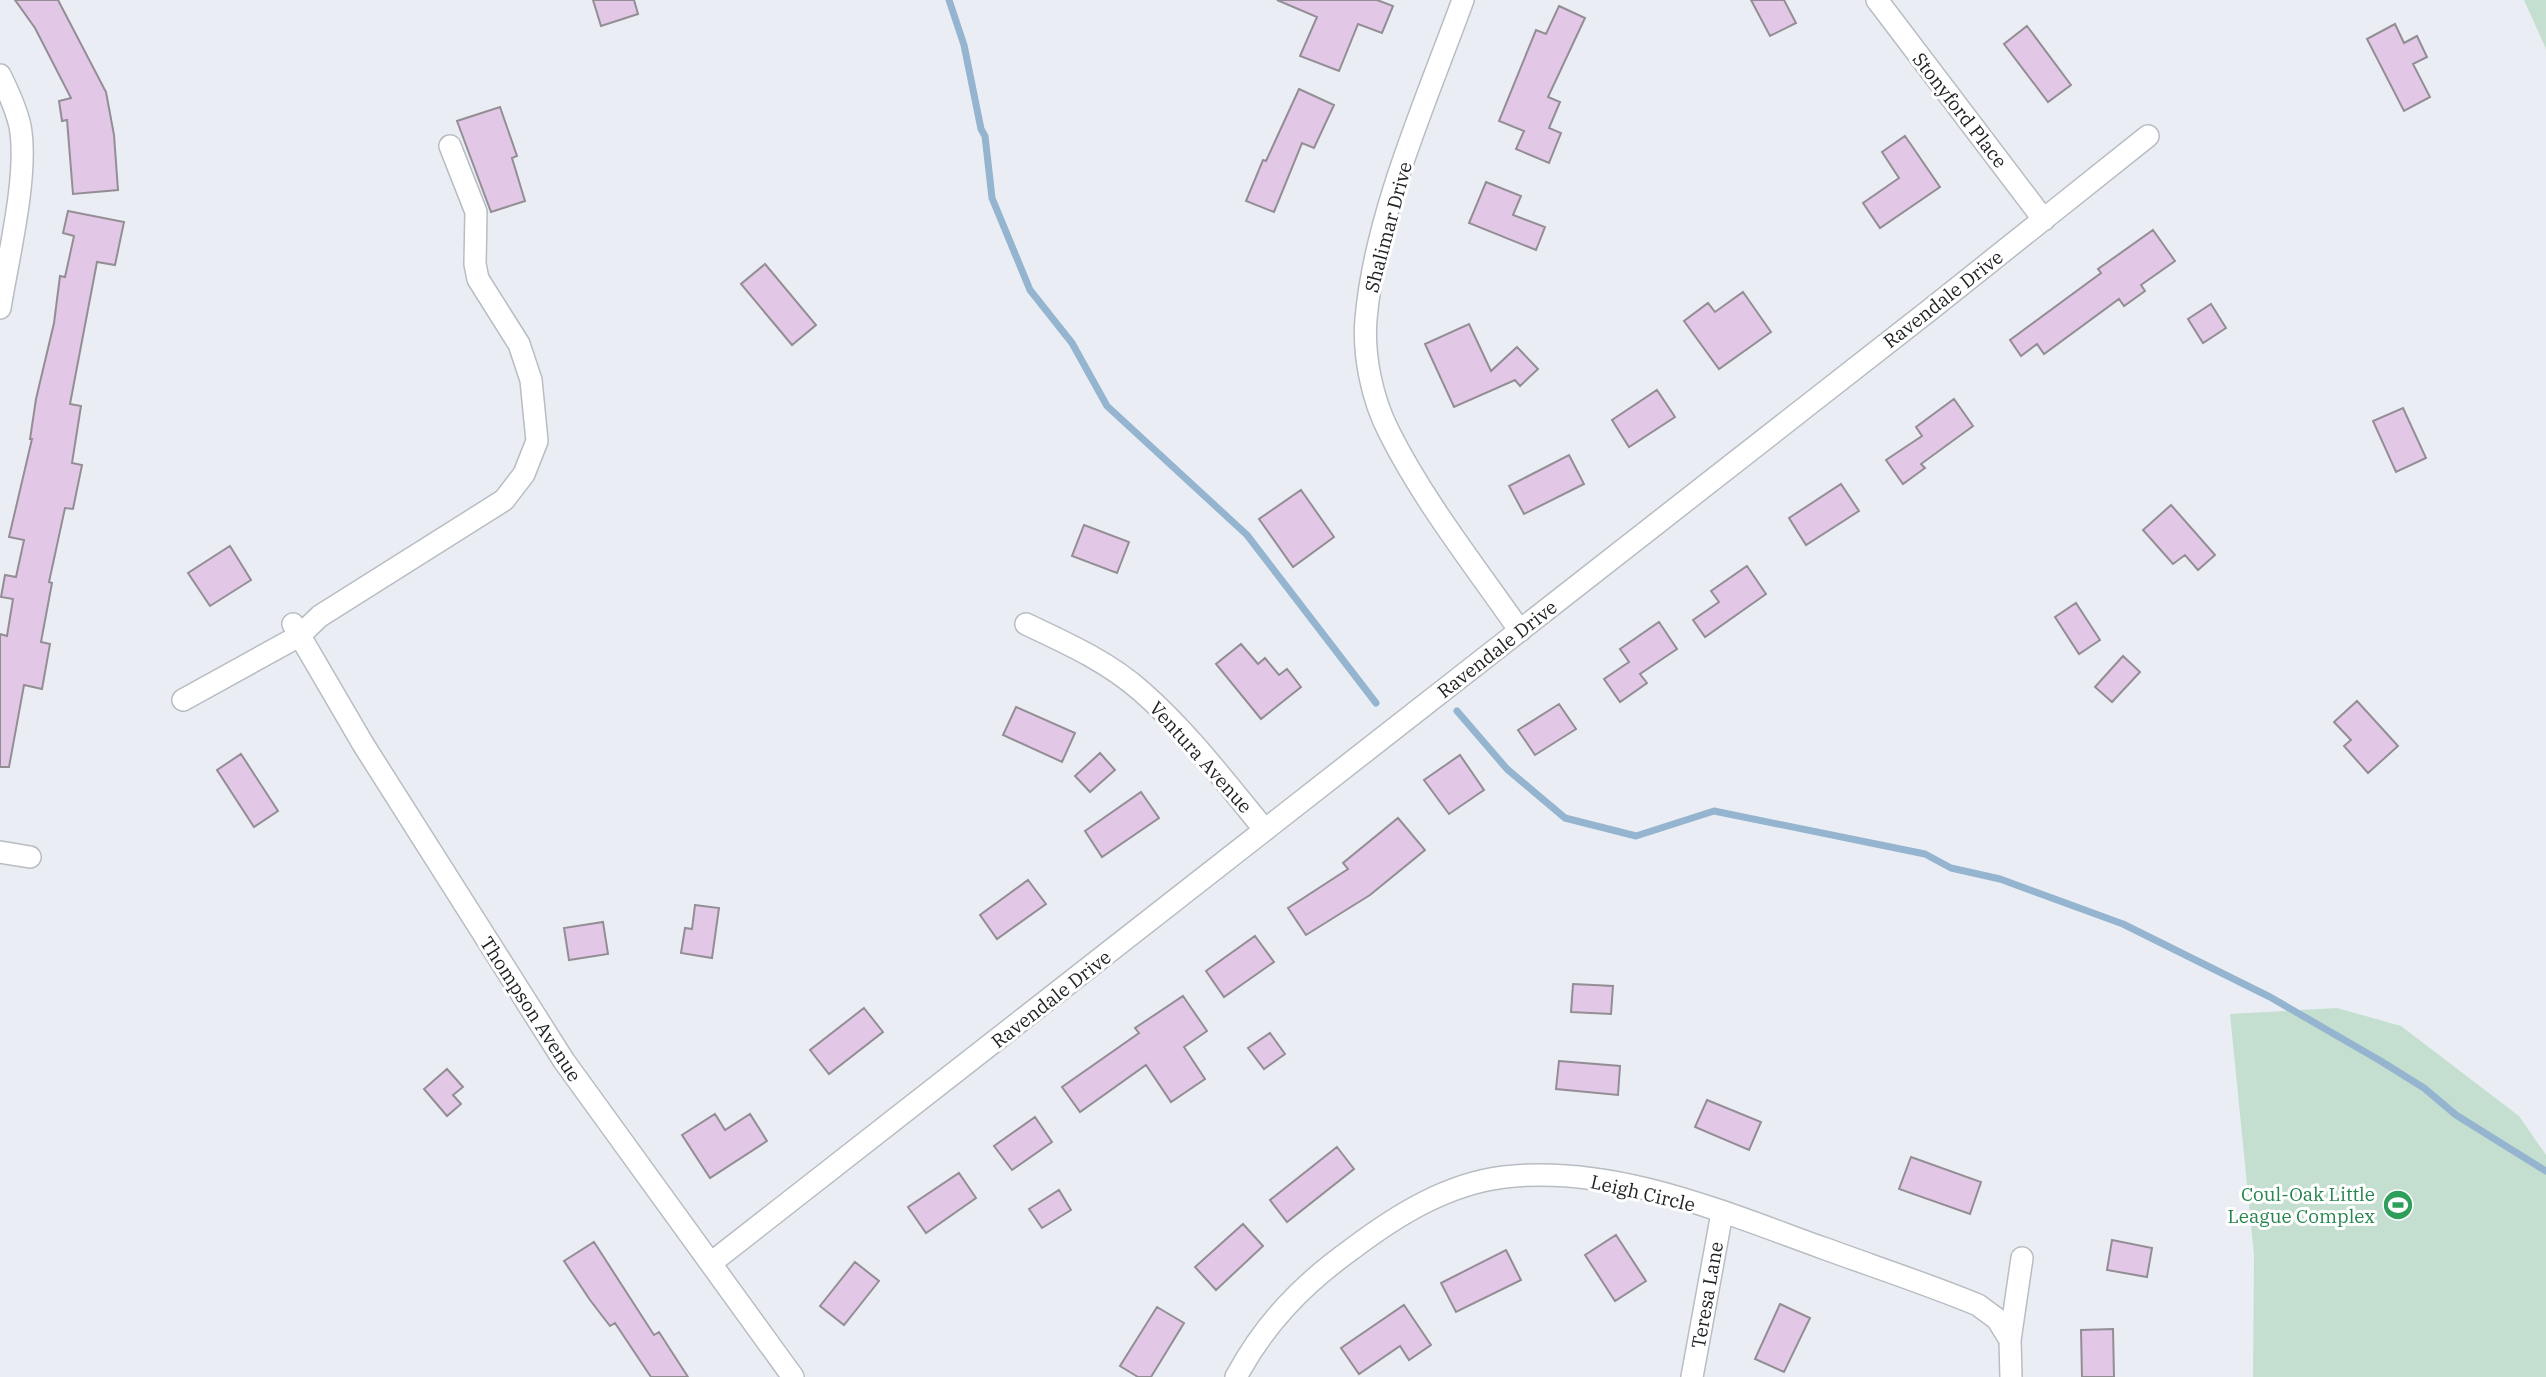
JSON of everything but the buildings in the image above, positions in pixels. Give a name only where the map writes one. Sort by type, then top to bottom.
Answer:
[{"type":"street","name":"Shalimar Drive","points":[[1463,0],[1412,138],[1384,230],[1366,321],[1367,360],[1378,405],[1416,480],[1520,631]]},
{"type":"street","name":"Stonyford Place","points":[[1877,0],[2044,219]]},
{"type":"street","points":[[0,75],[20,126],[21,146],[16,215],[2,276],[0,308]]},
{"type":"street","name":"Ravendale Drive","points":[[711,1263],[2148,136]]},
{"type":"street","points":[[183,700],[504,500],[524,474],[537,440],[531,380],[519,344],[478,279],[476,212],[450,146]]},
{"type":"street","name":"Ventura Avenue","points":[[1026,624],[1086,653],[1141,690],[1177,726],[1265,830]]},
{"type":"street","name":"Thompson Avenue","points":[[296,630],[363,744],[564,1061],[793,1377]]},
{"type":"street","points":[[0,852],[30,857]]},
{"type":"street","name":"Leigh Circle","points":[[1236,1377],[1272,1319],[1324,1269],[1378,1230],[1434,1198],[1468,1185],[1505,1177],[1573,1178],[1649,1190],[1722,1213],[1978,1305],[1997,1319],[2010,1340]]},
{"type":"street","name":"Teresa Lane","points":[[1692,1377],[1722,1213]]},
{"type":"street","points":[[2011,1377],[2010,1340],[2022,1258]]},
{"type":"green space","points":[[2524,0],[2546,0],[2546,49]]},
{"type":"green space","name":"Coul-Oak Little League Complex","points":[[2337,1008],[2401,1026],[2519,1116],[2546,1155],[2546,1377],[2253,1377],[2254,1255],[2230,1014]]},
{"type":"waterway","points":[[949,0],[964,45],[981,129],[985,136],[992,198],[1030,290],[1072,343],[1107,406],[1247,535],[1376,703]]},
{"type":"waterway","points":[[1457,711],[1507,769],[1565,818],[1636,836],[1714,811],[1925,854],[1951,868],[2000,879],[2123,924],[2270,997],[2379,1060],[2424,1088],[2456,1115],[2546,1171]]},
{"type":"place","name":"Coul-Oak Little League Complex","points":[[2398,1205]]}]
